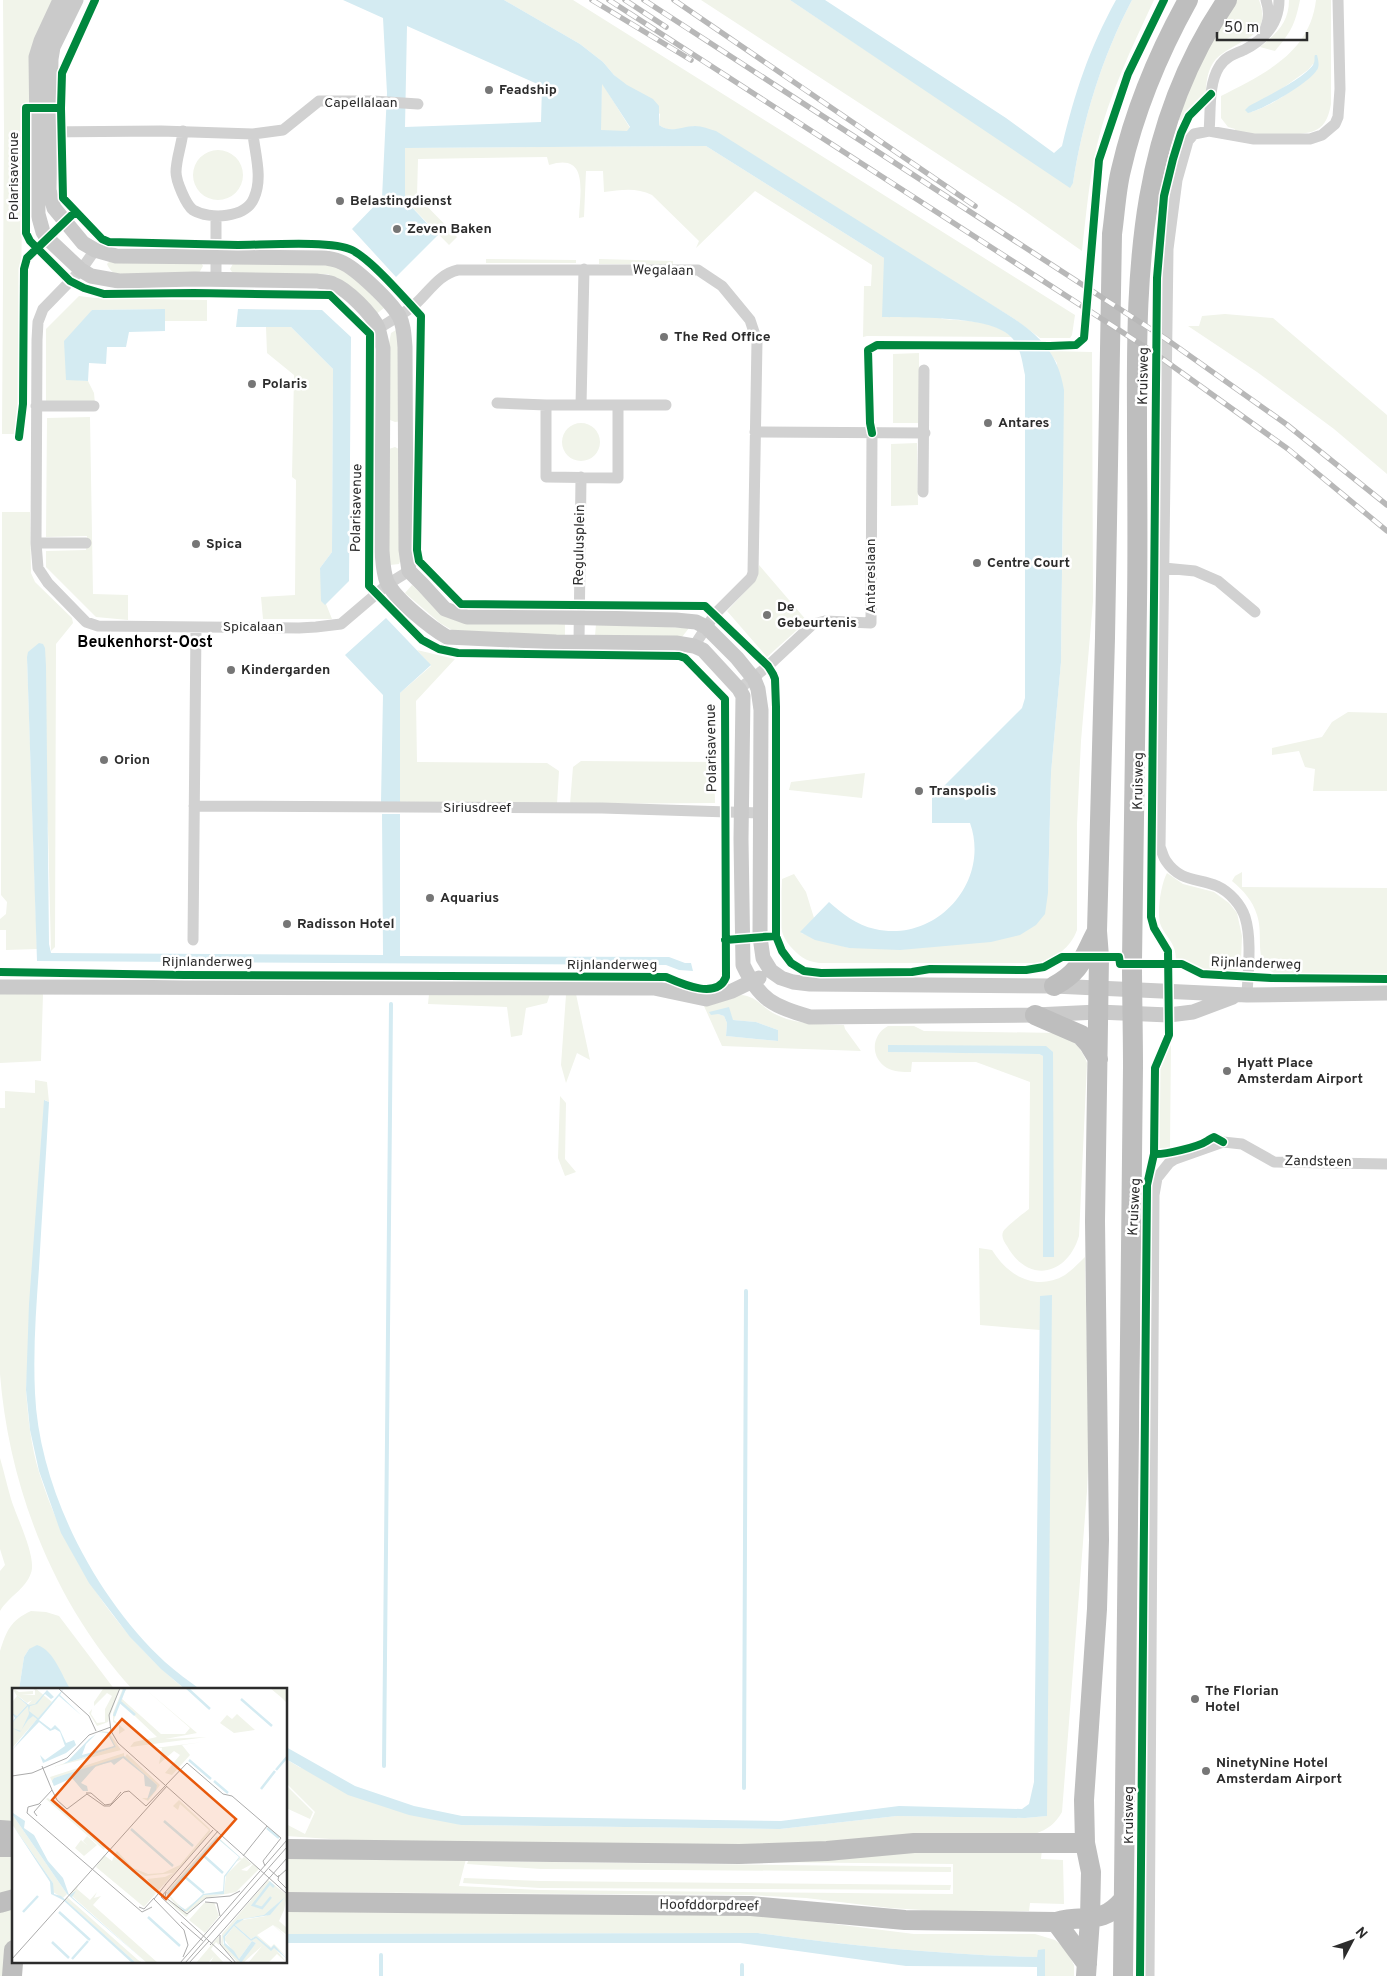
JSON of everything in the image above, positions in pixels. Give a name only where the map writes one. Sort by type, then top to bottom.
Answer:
[{"type":"highway","points":[[1090,1972],[1091,1872],[1085,1844],[1084,1800],[1097,1608],[1098,1555],[1095,1231],[1099,957],[1097,931],[1105,638],[1112,234],[1120,170],[1143,93],[1165,42],[1188,0]]},
{"type":"highway","name":"Kruisweg","points":[[1123,1976],[1133,1067],[1132,989],[1138,601],[1137,335],[1144,221],[1158,154],[1174,101],[1194,54],[1228,0]]},
{"type":"highway","points":[[1054,986],[1068,978],[1076,970],[1097,931]]},
{"type":"highway","points":[[1035,1015],[1081,1035],[1089,1044],[1098,1060]]},
{"type":"highway","points":[[288,1849],[739,1854],[827,1851],[914,1843],[1085,1844]]},
{"type":"highway","name":"Hoofddorpdreef","points":[[288,1902],[750,1906],[905,1920],[1056,1922],[1066,1919],[1106,1915],[1114,1911],[1123,1900]]},
{"type":"highway","points":[[1056,1922],[1090,1972]]},
{"type":"street","name":"Polarisavenue","points":[[60,0],[36,56],[42,132],[49,190],[54,208],[83,242],[95,250],[116,256],[326,258],[342,262],[358,272],[399,316],[404,328],[406,347],[406,550],[409,571]]},
{"type":"street","name":"Polarisavenue","points":[[76,0],[53,47],[51,59],[42,132],[38,214],[43,232],[81,270],[91,276],[119,281],[318,281],[334,284],[349,294],[359,304],[378,328],[383,348],[382,551],[384,571],[388,584]]},
{"type":"street","points":[[1261,38],[1268,23],[1269,9],[1266,0]]},
{"type":"street","points":[[1279,0],[1279,13],[1275,23],[1261,38],[1224,60],[1219,67],[1211,94],[1209,131],[1254,139],[1301,139],[1315,138],[1330,130],[1338,117],[1340,89],[1338,0]]},
{"type":"street","name":"Capellalaan","points":[[42,132],[183,131],[253,134],[283,130],[319,101],[373,101],[418,104]]},
{"type":"street","points":[[183,131],[176,173],[181,193],[193,210],[216,216],[242,212],[254,199],[259,176],[253,134]]},
{"type":"street","name":"Kruisweg","points":[[1209,131],[1194,134],[1188,140],[1177,180],[1168,249],[1160,847],[1166,861],[1173,869],[1185,877],[1217,886],[1240,905],[1246,918],[1248,936],[1243,995]]},
{"type":"street","points":[[216,216],[216,280]]},
{"type":"street","name":"Spicalaan","points":[[95,250],[81,270],[43,310],[38,322],[36,406],[36,543],[38,568],[48,583],[86,622],[98,626],[196,627],[316,627],[341,624],[388,584],[409,571]]},
{"type":"street","points":[[581,405],[584,269]]},
{"type":"street","name":"Wegalaan","points":[[378,328],[412,306],[443,276],[450,272],[584,269],[656,272],[698,270],[722,286],[750,320],[757,341],[752,572],[750,578],[715,614],[694,646]]},
{"type":"street","points":[[923,492],[924,370]]},
{"type":"street","points":[[497,403],[666,405]]},
{"type":"street","points":[[546,405],[546,477],[618,478],[618,405]]},
{"type":"street","points":[[36,406],[94,406]]},
{"type":"street","points":[[755,432],[924,433]]},
{"type":"street","name":"Antareslaan","points":[[740,689],[754,679],[812,624],[825,621],[871,622],[872,433]]},
{"type":"street","points":[[382,436],[406,437]]},
{"type":"street","name":"Regulusplein","points":[[579,642],[581,477]]},
{"type":"street","points":[[36,543],[86,543]]},
{"type":"street","points":[[1164,568],[1195,571],[1218,581],[1255,612]]},
{"type":"street","points":[[409,571],[446,609],[467,617],[676,620],[696,622],[706,627],[737,658],[754,679],[758,689],[761,710],[760,937],[763,958],[771,971]]},
{"type":"street","points":[[388,584],[432,628],[448,637],[579,642],[676,643],[694,646],[703,650],[740,689]]},
{"type":"street","points":[[193,940],[196,627]]},
{"type":"street","name":"Polarisavenue","points":[[740,689],[743,696],[741,813],[743,965],[751,982]]},
{"type":"street","name":"Siriusdreef","points":[[194,806],[602,808],[760,813]]},
{"type":"street","name":"Rijnlanderweg","points":[[0,987],[654,988],[706,999],[720,996],[771,971],[781,978],[793,982],[832,986],[1054,986],[1243,995],[1387,992]]},
{"type":"street","name":"Rijnlanderweg","points":[[751,982],[763,996],[778,1007],[810,1017],[1035,1015],[1098,1012],[1169,1015],[1193,1012],[1243,995]]},
{"type":"street","name":"Zandsteen","points":[[1160,1172],[1175,1159],[1223,1142],[1242,1144],[1274,1162],[1387,1164]]},
{"type":"street","name":"Kruisweg","points":[[1149,1976],[1154,1195],[1160,1172]]},
{"type":"shaded area","points":[[3,0],[57,0],[37,43],[34,104],[23,105],[20,406],[17,431],[14,434],[2,434]]},
{"type":"shaded area","points":[[504,0],[573,0],[1075,315],[1072,335],[1070,338],[1040,338],[1013,318],[695,126],[672,130],[659,125],[660,114],[614,75],[603,62],[580,44]]},
{"type":"shaded area","points":[[701,0],[790,0],[924,89],[1073,183],[1088,112],[1103,66],[1121,22],[1132,0],[1154,0],[1122,71],[1102,126],[1092,171],[1082,251],[1019,207]]},
{"type":"shaded area","points":[[1236,0],[1259,0],[1262,14],[1261,24],[1256,32],[1221,55],[1213,63],[1207,78],[1206,94],[1193,106],[1182,121],[1177,119],[1208,43]]},
{"type":"shaded area","points":[[1289,0],[1300,0],[1289,33],[1275,51],[1260,47],[1284,22]]},
{"type":"shaded area","points":[[1316,0],[1331,0],[1331,104],[1325,122],[1316,130],[1300,134],[1276,135],[1234,132],[1235,129],[1228,127],[1221,118],[1221,96],[1253,79],[1282,60],[1295,48],[1305,34],[1312,18]],"holes":[[[1313,64],[1317,70],[1276,101],[1248,113],[1308,70]]]},
{"type":"shaded area","points":[[602,83],[630,128],[627,132],[600,131]]},
{"type":"shaded area","points":[[706,146],[884,258],[942,319],[988,324],[1005,331],[1012,337],[863,337],[864,286],[871,286],[872,265],[755,191],[696,248],[699,241],[652,195],[634,190],[604,192],[603,171],[586,171],[584,217],[579,218],[580,186],[576,169],[571,164],[562,162],[549,165],[547,157],[418,159],[417,196],[457,237],[449,245],[405,200],[405,148]]},
{"type":"shaded area","points":[[218,150],[227,152],[238,161],[243,175],[241,184],[232,195],[218,200],[209,198],[198,189],[193,175],[195,166],[204,155]]},
{"type":"shaded area","points":[[486,259],[576,260],[576,263],[486,263]]},
{"type":"shaded area","points":[[599,259],[673,261],[673,265],[599,264]]},
{"type":"shaded area","points":[[111,260],[202,264],[203,266],[199,273],[129,275],[114,273],[107,264]]},
{"type":"shaded area","points":[[234,262],[334,265],[353,276],[384,308],[375,315],[342,283],[328,274],[234,275],[230,269]]},
{"type":"shaded area","points":[[79,296],[207,300],[207,321],[165,321],[165,309],[92,310],[66,379],[88,381],[94,393],[95,404],[46,402],[46,329]]},
{"type":"shaded area","points":[[1225,314],[1273,318],[1387,415],[1387,474],[1334,429],[1257,372],[1188,326],[1199,326],[1202,316]]},
{"type":"shaded area","points":[[266,327],[291,327],[333,369],[332,552],[320,568],[326,604],[332,619],[263,619],[261,597],[295,595],[296,480],[292,477],[294,375],[267,353]]},
{"type":"shaded area","points":[[396,330],[401,335],[402,421],[395,422],[390,420],[389,343],[391,333]]},
{"type":"shaded area","points":[[1049,351],[1092,352],[1093,601],[1081,741],[1077,824],[1077,930],[1074,937],[1062,951],[1038,963],[819,963],[810,961],[799,955],[790,946],[785,939],[780,923],[782,879],[794,874],[806,892],[814,918],[801,933],[849,948],[1048,893],[1051,773],[1061,662],[1063,498],[1057,363]]},
{"type":"shaded area","points":[[919,353],[919,423],[893,423],[893,354]]},
{"type":"shaded area","points":[[90,417],[93,594],[128,595],[128,620],[96,617],[46,567],[46,551],[86,550],[87,536],[46,537],[47,418]]},
{"type":"shaded area","points":[[581,423],[588,424],[594,429],[599,435],[599,449],[594,455],[588,460],[581,461],[574,460],[568,455],[563,449],[562,442],[563,435],[568,429],[574,424]]},
{"type":"shaded area","points":[[917,443],[918,505],[891,506],[891,444]]},
{"type":"shaded area","points":[[395,447],[401,450],[402,556],[399,564],[390,565],[389,449]]},
{"type":"shaded area","points":[[2,512],[30,512],[31,573],[35,582],[72,618],[73,623],[56,644],[55,947],[51,951],[48,829],[27,657],[37,949],[6,950],[6,930],[0,930],[0,919],[6,914],[7,902],[1,895]]},
{"type":"shaded area","points":[[759,565],[807,621],[767,657],[727,611],[756,580]]},
{"type":"shaded area","points":[[412,585],[446,617],[565,622],[565,637],[455,632],[440,623],[405,593]]},
{"type":"shaded area","points":[[596,624],[689,628],[682,637],[595,636]]},
{"type":"shaded area","points":[[417,650],[455,659],[416,701],[417,762],[547,763],[559,771],[557,804],[400,803],[400,693],[431,666]]},
{"type":"shaded area","points":[[1348,712],[1387,713],[1387,791],[1313,791],[1315,769],[1305,767],[1299,751],[1272,755],[1272,748],[1322,737],[1332,722]]},
{"type":"shaded area","points":[[581,761],[714,762],[715,803],[570,804],[573,767]]},
{"type":"shaded area","points":[[865,773],[862,798],[789,790],[791,782]]},
{"type":"shaded area","points":[[1242,872],[1242,887],[1387,888],[1387,976],[1281,976],[1271,971],[1265,966],[1262,959],[1259,924],[1253,905],[1232,881],[1235,876]]},
{"type":"shaded area","points":[[1167,873],[1183,884],[1214,892],[1229,903],[1237,913],[1242,936],[1241,961],[1236,973],[1198,971],[1188,964],[1176,961],[1173,946],[1161,926],[1159,914],[1160,899]]},
{"type":"shaded area","points":[[0,993],[43,994],[41,1061],[0,1063]]},
{"type":"shaded area","points":[[429,994],[550,994],[547,1003],[526,1008],[522,1035],[511,1037],[507,1007],[428,1004]]},
{"type":"shaded area","points":[[576,994],[590,1060],[577,1053],[566,1083],[561,1065],[566,995]]},
{"type":"shaded area","points":[[740,995],[751,997],[772,1012],[793,1021],[844,1025],[861,1051],[722,1046],[704,1006]],"holes":[[[718,1014],[730,1014],[732,1020],[756,1022],[778,1030],[778,1041],[726,1036],[727,1023],[724,1016]]]},
{"type":"shaded area","points":[[888,1026],[914,1026],[924,1031],[1058,1033],[1068,1038],[1079,1048],[1087,1063],[1079,1236],[1066,1260],[1056,1267],[1046,1270],[1036,1270],[1025,1266],[1016,1258],[1005,1243],[1002,1234],[1010,1224],[1029,1209],[1030,1082],[976,1062],[912,1062],[911,1072],[899,1072],[887,1068],[881,1064],[875,1053],[876,1041],[882,1030]],"holes":[[[888,1052],[1053,1052],[1053,1257],[1043,1257],[1043,1056],[1039,1054]]]},
{"type":"shaded area","points":[[1171,1041],[1170,1149],[1163,1151],[1158,1147],[1159,1069]]},
{"type":"shaded area","points":[[35,1080],[47,1082],[49,1102],[45,1100],[26,1390],[30,1432],[36,1462],[50,1504],[64,1535],[96,1592],[137,1644],[184,1688],[131,1688],[105,1657],[59,1583],[25,1502],[14,1460],[5,1417],[0,1374],[0,1108],[5,1108],[5,1091],[35,1093]]},
{"type":"shaded area","points":[[560,1096],[566,1103],[565,1159],[576,1172],[565,1176],[558,1158]]},
{"type":"shaded area","points":[[979,1248],[992,1250],[1014,1274],[1024,1279],[1044,1282],[1065,1275],[1085,1257],[1089,1449],[1087,1491],[1062,1812],[1051,1826],[1035,1834],[819,1846],[390,1843],[288,1836],[288,1825],[305,1834],[315,1812],[288,1785],[288,1760],[299,1767],[461,1825],[780,1829],[897,1816],[1025,1818],[1047,1816],[1040,1297],[1040,1330],[980,1325]]},
{"type":"shaded area","points":[[0,1458],[11,1499],[29,1547],[32,1566],[31,1573],[25,1584],[0,1611],[0,1571],[5,1565],[0,1549]]},
{"type":"shaded area","points":[[31,1611],[46,1612],[59,1616],[113,1688],[69,1688],[29,1649],[24,1657],[19,1688],[12,1688],[12,1825],[0,1825],[0,1651],[10,1627]]},
{"type":"shaded area","points":[[288,1787],[313,1812],[310,1819],[288,1809]]},
{"type":"shaded area","points":[[908,1848],[1042,1849],[1041,1859],[1063,1860],[1064,1904],[1030,1903],[1029,1911],[955,1912],[890,1908],[806,1898],[747,1895],[288,1892],[288,1856]],"holes":[[[466,1859],[953,1864],[953,1894],[540,1890],[459,1886]]]},
{"type":"shaded area","points":[[0,1852],[12,1852],[12,1891],[0,1893]]},
{"type":"shaded area","points":[[468,1861],[951,1867],[951,1872],[541,1869],[467,1864]]},
{"type":"shaded area","points":[[464,1878],[541,1881],[951,1885],[950,1890],[540,1888],[463,1883]]},
{"type":"shaded area","points":[[12,1908],[12,1942],[8,1976],[0,1976],[0,1913]]},
{"type":"shaded area","points":[[288,1911],[753,1914],[914,1934],[1035,1934],[1055,1940],[1065,1948],[1074,1965],[1074,1976],[1045,1976],[1045,1949],[1037,1957],[967,1954],[862,1946],[758,1933],[288,1934]]},
{"type":"water","points":[[343,0],[504,0],[580,44],[603,62],[614,75],[627,85],[653,99],[659,106],[659,125],[663,128],[677,129],[695,126],[716,131],[1013,318],[1047,348],[1058,366],[1064,390],[1061,662],[1051,773],[1048,893],[1045,914],[1036,925],[1020,935],[991,942],[900,950],[849,948],[815,940],[800,932],[829,902],[850,919],[875,929],[897,931],[919,927],[937,917],[953,903],[965,886],[973,866],[974,845],[970,823],[932,823],[932,798],[1022,708],[1025,698],[1025,375],[1017,344],[1000,329],[985,324],[949,319],[882,317],[884,258],[706,146],[405,148],[405,200],[438,235],[396,277],[352,229],[382,198],[387,93],[383,18]],"holes":[[[407,26],[542,86],[541,122],[405,127]],[[602,84],[630,127],[627,131],[601,130]]]},
{"type":"water","points":[[790,0],[825,0],[1006,118],[1054,153],[1062,146],[1072,107],[1090,53],[1106,18],[1116,0],[1132,0],[1121,22],[1095,89],[1082,135],[1073,183],[1070,188]]},
{"type":"water","points":[[1315,55],[1318,58],[1318,68],[1305,82],[1264,107],[1248,113],[1245,110],[1304,74],[1314,63]]},
{"type":"water","points":[[165,309],[165,331],[129,332],[126,347],[107,347],[106,364],[89,363],[88,381],[66,380],[64,341],[92,310]]},
{"type":"water","points":[[238,309],[322,310],[351,337],[349,581],[325,605],[321,601],[320,568],[332,552],[333,369],[291,327],[236,327]]},
{"type":"water","points":[[386,618],[431,665],[400,693],[400,803],[381,802],[383,695],[345,655]]},
{"type":"water","points":[[39,643],[43,644],[45,648],[46,666],[49,944],[51,953],[383,955],[382,814],[400,814],[400,956],[669,957],[685,963],[691,963],[693,971],[679,970],[666,965],[37,961],[27,657],[28,652]]},
{"type":"water","points":[[729,1007],[733,1020],[756,1022],[778,1030],[778,1041],[726,1036],[727,1023],[724,1016],[718,1014],[711,1015],[709,1012]]},
{"type":"water","points":[[888,1045],[1046,1046],[1053,1052],[1054,1257],[1043,1257],[1043,1056],[1039,1054],[888,1052]]},
{"type":"water","points":[[44,1100],[49,1102],[34,1377],[39,1429],[47,1466],[59,1503],[75,1539],[94,1574],[139,1636],[165,1662],[198,1688],[184,1688],[161,1669],[130,1637],[89,1583],[61,1533],[39,1471],[30,1430],[26,1390],[29,1304]]},
{"type":"water","points":[[1052,1295],[1047,1816],[1025,1818],[897,1816],[780,1829],[461,1825],[409,1815],[348,1795],[288,1760],[288,1748],[355,1786],[414,1806],[462,1816],[781,1821],[899,1806],[1022,1809],[1029,1804],[1034,1782],[1040,1296]]},
{"type":"water","points":[[37,1645],[49,1652],[70,1688],[19,1688],[24,1657],[29,1649]]},
{"type":"water","points":[[758,1933],[862,1946],[967,1954],[1037,1957],[1038,1950],[1045,1949],[1045,1976],[1037,1976],[1037,1967],[906,1966],[740,1943],[288,1943],[288,1934]]},
{"type":"waterway","points":[[384,1766],[391,1004]]},
{"type":"waterway","points":[[744,1788],[746,1291]]},
{"type":"waterway","points":[[381,1955],[381,1976]]},
{"type":"waterway","points":[[742,1965],[742,1976]]},
{"type":"railway","points":[[592,0],[691,60]]},
{"type":"railway","points":[[609,0],[1153,352],[1288,449],[1387,531]]},
{"type":"railway","points":[[625,0],[666,27]]},
{"type":"railway","points":[[644,0],[1166,339],[1286,424],[1387,505]]},
{"type":"railway","points":[[674,0],[975,206]]},
{"type":"cycle path","points":[[95,0],[62,73],[63,198],[102,239],[109,242],[329,245],[352,250],[369,262],[388,280],[421,316],[417,550],[419,561],[461,604],[705,606],[768,666],[775,679],[776,707],[776,936]]},
{"type":"cycle path","points":[[872,433],[870,423],[868,350],[877,345],[1050,346],[1076,345],[1084,338],[1099,160],[1128,74],[1164,0]]},
{"type":"cycle path","points":[[1140,1976],[1147,1185],[1154,1154],[1155,1068],[1169,1035],[1168,951],[1154,928],[1151,917],[1157,278],[1164,196],[1173,159],[1181,133],[1189,116],[1211,94]]},
{"type":"cycle path","points":[[0,972],[184,975],[666,977],[690,986],[707,989],[715,988],[726,977],[725,699],[685,658],[679,656],[458,653],[439,649],[422,640],[369,586],[370,334],[330,295],[104,294],[84,288],[70,281],[30,241],[26,233],[26,108],[61,108]]},
{"type":"cycle path","points":[[19,437],[23,404],[24,269],[27,258],[75,212]]},
{"type":"cycle path","points":[[725,940],[776,936],[782,951],[791,963],[804,971],[821,973],[912,972],[930,969],[1026,970],[1044,967],[1062,957],[1119,957],[1120,964],[1182,964],[1202,974],[1271,978],[1387,979]]},
{"type":"cycle path","points":[[1154,1154],[1189,1148],[1214,1137],[1223,1142]]},
{"type":"place","name":"Feadship","points":[[489,90]]},
{"type":"place","name":"Belastingdienst","points":[[340,201]]},
{"type":"place","name":"Zeven Baken","points":[[397,229]]},
{"type":"place","name":"The Red Office","points":[[664,337]]},
{"type":"place","name":"Polaris","points":[[252,384]]},
{"type":"place","name":"Antares","points":[[988,423]]},
{"type":"place","name":"Spica","points":[[196,544]]},
{"type":"place","name":"Centre Court","points":[[977,563]]},
{"type":"place","name":"De Gebeurtenis","points":[[767,615]]},
{"type":"place","name":"Kindergarden","points":[[231,670]]},
{"type":"place","name":"Orion","points":[[104,760]]},
{"type":"place","name":"Transpolis","points":[[919,791]]},
{"type":"place","name":"Aquarius","points":[[430,898]]},
{"type":"place","name":"Radisson Hotel","points":[[287,924]]},
{"type":"place","name":"Hyatt Place Amsterdam Airport","points":[[1227,1071]]},
{"type":"place","name":"The Florian Hotel","points":[[1195,1699]]},
{"type":"place","name":"NinetyNine Hotel Amsterdam Airport","points":[[1206,1771]]},
{"type":"district","name":"Beukenhorst-Oost","points":[[145,643]]}]
